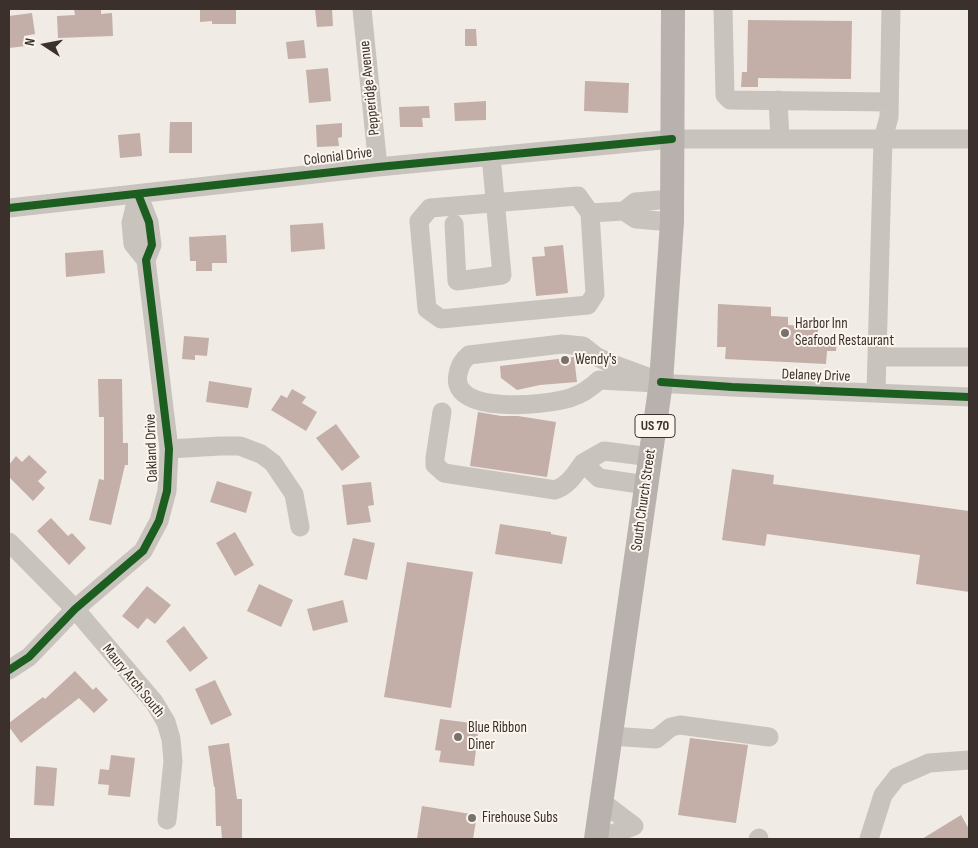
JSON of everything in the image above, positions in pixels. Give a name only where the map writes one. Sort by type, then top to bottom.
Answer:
[{"type":"main road","name":"South Church Street","points":[[597,839],[661,382],[672,222],[673,9]]},
{"type":"street","name":"Pepperidge Avenue","points":[[362,9],[378,167]]},
{"type":"street","points":[[723,9],[725,95],[730,100],[890,102]]},
{"type":"street","points":[[876,392],[883,139],[889,117],[890,102],[891,9]]},
{"type":"street","points":[[778,100],[780,139]]},
{"type":"street","name":"Colonial Drive","points":[[9,208],[378,167],[672,139],[969,139]]},
{"type":"street","points":[[454,224],[457,281],[502,275],[491,156]]},
{"type":"street","name":"Oakland Drive","points":[[9,670],[28,657],[75,609],[142,551],[159,521],[167,491],[169,449],[146,260],[152,245],[149,222],[138,194]]},
{"type":"street","points":[[578,196],[590,213],[595,294],[588,305],[441,319],[427,309],[419,220],[430,208],[578,196]]},
{"type":"street","points":[[624,212],[635,202],[672,199]]},
{"type":"street","points":[[590,213],[624,212],[636,219],[672,222]]},
{"type":"street","points":[[562,344],[583,346],[598,357],[615,365],[661,382],[599,380],[590,389],[569,398],[516,406],[486,402],[469,397],[460,389],[457,380],[461,361],[468,355],[562,344]]},
{"type":"street","points":[[877,357],[969,357]]},
{"type":"street","name":"Delaney Drive","points":[[661,382],[732,387],[969,397]]},
{"type":"street","points":[[442,412],[434,458],[435,464],[444,473],[555,490],[562,488],[583,463],[604,451],[650,457]]},
{"type":"street","points":[[169,449],[240,446],[261,454],[273,463],[294,494],[300,527]]},
{"type":"street","points":[[583,463],[599,478],[646,485]]},
{"type":"street","name":"Maury Arch South","points":[[9,542],[75,609],[154,702],[166,722],[171,739],[173,761],[167,820]]},
{"type":"street","points":[[610,736],[656,739],[671,727],[680,724],[768,737]]},
{"type":"street","points":[[869,839],[882,795],[897,777],[929,763],[969,760]]},
{"type":"street","points":[[597,839],[634,826],[601,801]]},
{"type":"building","points":[[74,9],[101,9],[101,14],[112,13],[113,36],[58,38],[57,16],[75,15]]},
{"type":"building","points":[[200,9],[236,9],[236,24],[212,24],[212,21],[200,22]]},
{"type":"building","points":[[315,9],[332,9],[333,26],[317,27]]},
{"type":"building","points":[[32,13],[35,34],[24,36],[26,46],[9,48],[9,16]]},
{"type":"building","points":[[748,20],[852,21],[851,79],[758,78],[758,87],[741,87],[742,72],[747,72]]},
{"type":"building","points":[[465,29],[476,29],[477,46],[465,46]]},
{"type":"building","points":[[304,40],[306,58],[288,59],[286,42]]},
{"type":"building","points":[[328,68],[331,101],[309,103],[306,70]]},
{"type":"building","points":[[585,81],[629,83],[628,113],[584,111]]},
{"type":"building","points":[[486,101],[486,120],[455,121],[454,103]]},
{"type":"building","points":[[429,106],[430,118],[422,118],[423,127],[400,127],[399,107]]},
{"type":"building","points":[[170,122],[192,122],[192,153],[169,153]]},
{"type":"building","points":[[342,123],[342,137],[338,138],[339,146],[317,147],[316,125]]},
{"type":"building","points":[[140,133],[142,156],[120,158],[118,135]]},
{"type":"building","points":[[323,223],[325,249],[291,252],[290,225]]},
{"type":"building","points":[[226,235],[227,263],[212,263],[212,271],[196,271],[196,261],[190,261],[189,237]]},
{"type":"building","points":[[563,245],[568,293],[536,296],[532,257],[545,256],[544,247]]},
{"type":"building","points":[[103,250],[105,273],[66,277],[65,253]]},
{"type":"building","points":[[718,304],[771,307],[771,316],[788,317],[788,325],[818,327],[818,338],[837,339],[836,351],[827,351],[826,364],[725,359],[726,347],[717,347]]},
{"type":"building","points":[[184,336],[209,338],[207,356],[195,355],[195,360],[182,359]]},
{"type":"building","points":[[574,357],[577,382],[540,385],[517,390],[501,378],[500,366]]},
{"type":"building","points":[[98,379],[122,379],[123,443],[128,443],[128,465],[125,465],[111,525],[89,520],[99,479],[104,480],[104,417],[99,417]]},
{"type":"building","points":[[209,381],[252,388],[248,408],[206,402]]},
{"type":"building","points":[[292,389],[306,397],[302,403],[317,412],[306,431],[271,410],[281,395],[287,398]]},
{"type":"building","points":[[478,412],[556,422],[547,477],[470,466]]},
{"type":"building","points":[[336,424],[360,457],[342,471],[316,438]]},
{"type":"building","points":[[29,455],[47,472],[38,481],[45,488],[33,501],[9,477],[9,465],[16,456],[22,462]]},
{"type":"building","points":[[732,469],[774,475],[773,484],[969,511],[969,592],[916,584],[920,555],[767,534],[765,546],[722,540]]},
{"type":"building","points":[[217,481],[252,492],[246,513],[210,502]]},
{"type":"building","points":[[371,482],[374,505],[368,506],[371,522],[347,525],[342,485]]},
{"type":"building","points":[[51,518],[68,536],[72,533],[86,548],[69,565],[37,531]]},
{"type":"building","points":[[500,524],[551,532],[551,534],[567,537],[562,564],[495,554]]},
{"type":"building","points":[[235,532],[254,565],[235,576],[216,543]]},
{"type":"building","points":[[353,538],[375,543],[367,580],[344,575]]},
{"type":"building","points":[[407,562],[473,572],[451,708],[384,697]]},
{"type":"building","points":[[259,584],[293,600],[281,627],[247,611]]},
{"type":"building","points":[[147,586],[171,605],[155,624],[147,618],[138,629],[122,616]]},
{"type":"building","points":[[343,600],[348,622],[313,631],[307,609]]},
{"type":"building","points":[[184,626],[208,658],[190,672],[166,641]]},
{"type":"building","points":[[75,671],[93,690],[96,687],[108,700],[94,713],[79,698],[21,743],[9,727],[9,723],[43,697],[45,699]]},
{"type":"building","points":[[215,680],[232,715],[211,725],[195,689]]},
{"type":"building","name":"Blue Ribbon Diner","points":[[440,719],[479,724],[474,766],[439,762],[441,751],[435,750]]},
{"type":"building","points":[[690,738],[748,745],[736,823],[678,815]]},
{"type":"building","points":[[229,743],[237,799],[242,799],[242,839],[222,839],[221,826],[216,826],[215,787],[208,746]]},
{"type":"building","points":[[111,755],[135,758],[130,797],[108,795],[109,785],[98,784],[100,769],[109,770]]},
{"type":"building","points":[[36,766],[57,768],[54,806],[34,805]]},
{"type":"building","points":[[422,806],[477,815],[473,839],[417,839]]},
{"type":"building","points":[[961,815],[969,829],[969,839],[922,839]]},
{"type":"cycle path","points":[[9,208],[378,167],[672,139]]},
{"type":"cycle path","points":[[9,670],[29,657],[75,609],[143,551],[159,521],[167,491],[169,449],[146,260],[152,245],[149,222],[138,194]]},
{"type":"cycle path","points":[[661,382],[732,387],[969,397]]},
{"type":"place","name":"Harbor Inn Seafood Restaurant","points":[[785,333]]},
{"type":"place","name":"Wendy's","points":[[565,360]]},
{"type":"place","name":"Blue Ribbon Diner","points":[[458,737]]},
{"type":"place","name":"Firehouse Subs","points":[[472,818]]}]
